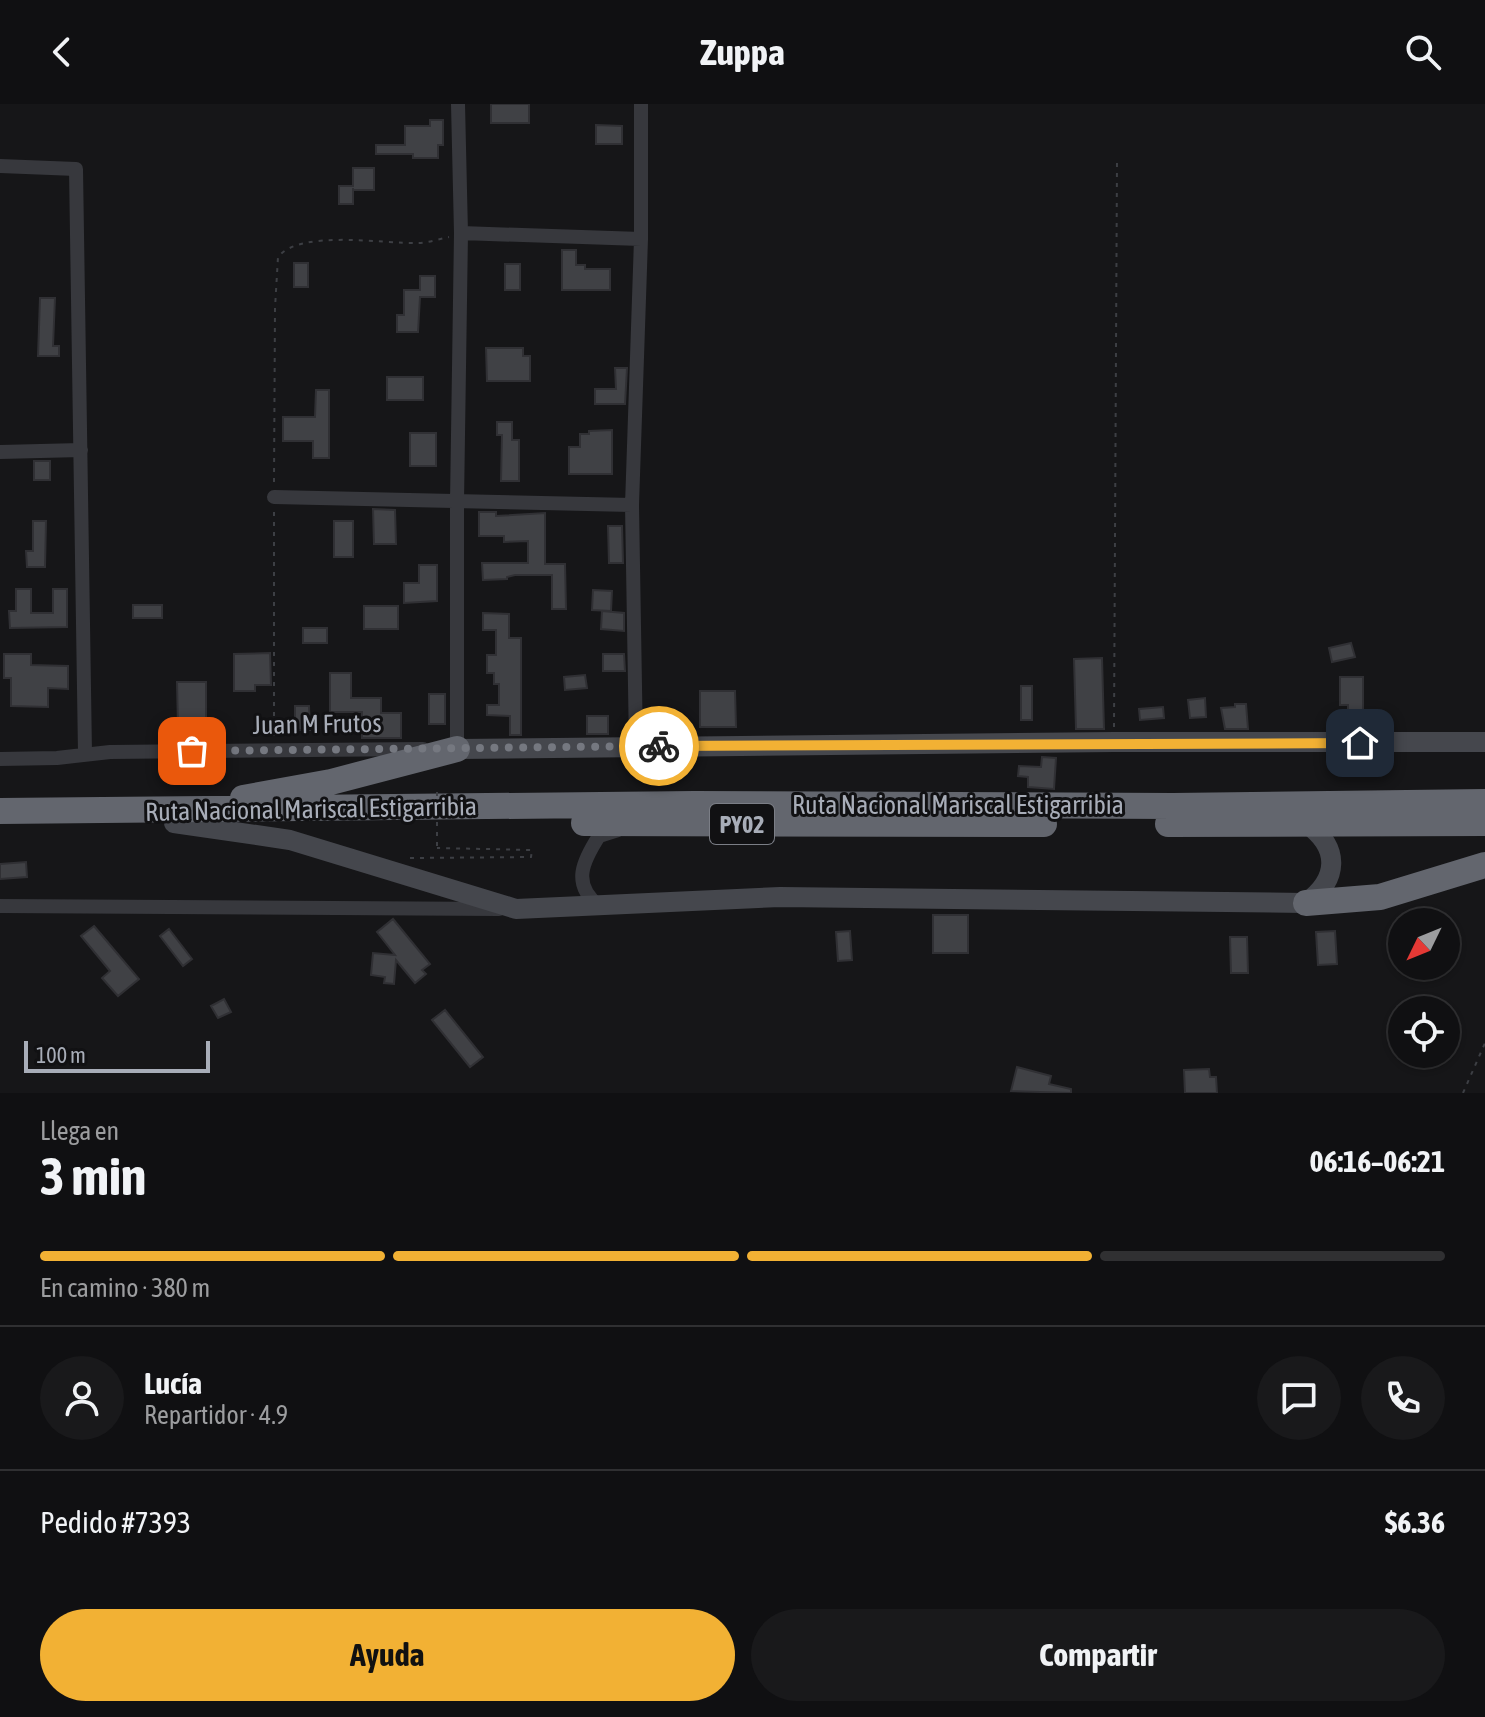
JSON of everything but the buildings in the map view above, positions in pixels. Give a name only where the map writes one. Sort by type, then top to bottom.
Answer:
[{"type":"highway","points":[[172,817],[331,782],[457,749]]},
{"type":"highway","name":"Ruta Nacional Mariscal Estigarribia","points":[[0,825],[172,817],[694,804],[1173,806],[1485,802]]},
{"type":"highway","name":"Ruta Nacional Mariscal Estigarribia","points":[[0,811],[172,817],[635,824],[1485,823]]},
{"type":"highway","points":[[1306,903],[1380,897],[1485,865]]},
{"type":"street","points":[[457,749],[461,233],[458,104]]},
{"type":"street","points":[[636,746],[632,505],[641,239],[641,104]]},
{"type":"street","points":[[0,166],[76,169],[85,753]]},
{"type":"street","points":[[461,233],[641,239]]},
{"type":"street","points":[[0,452],[81,450]]},
{"type":"street","points":[[274,497],[632,505]]},
{"type":"street","name":"Juan M Frutos","points":[[0,759],[57,758],[85,753],[636,746],[1485,742]]},
{"type":"street","points":[[172,817],[290,840],[516,909]]},
{"type":"street","points":[[599,906],[584,886],[582,867],[586,855],[599,836],[635,824]]},
{"type":"street","points":[[0,906],[516,909],[780,897],[1306,903],[1320,894],[1329,880],[1332,864],[1325,841],[1307,824]]},
{"type":"path","points":[[1114,742],[1117,160]]},
{"type":"path","points":[[274,751],[275,308],[278,257],[288,248],[307,241],[422,243],[461,233]]},
{"type":"path","points":[[407,876],[407,858],[531,857],[532,850],[437,848],[437,792]]},
{"type":"path","points":[[1463,1093],[1485,1043]]},
{"type":"way so far","points":[[192,751],[659,746]]},
{"type":"route","points":[[659,746],[1360,743]]}]
